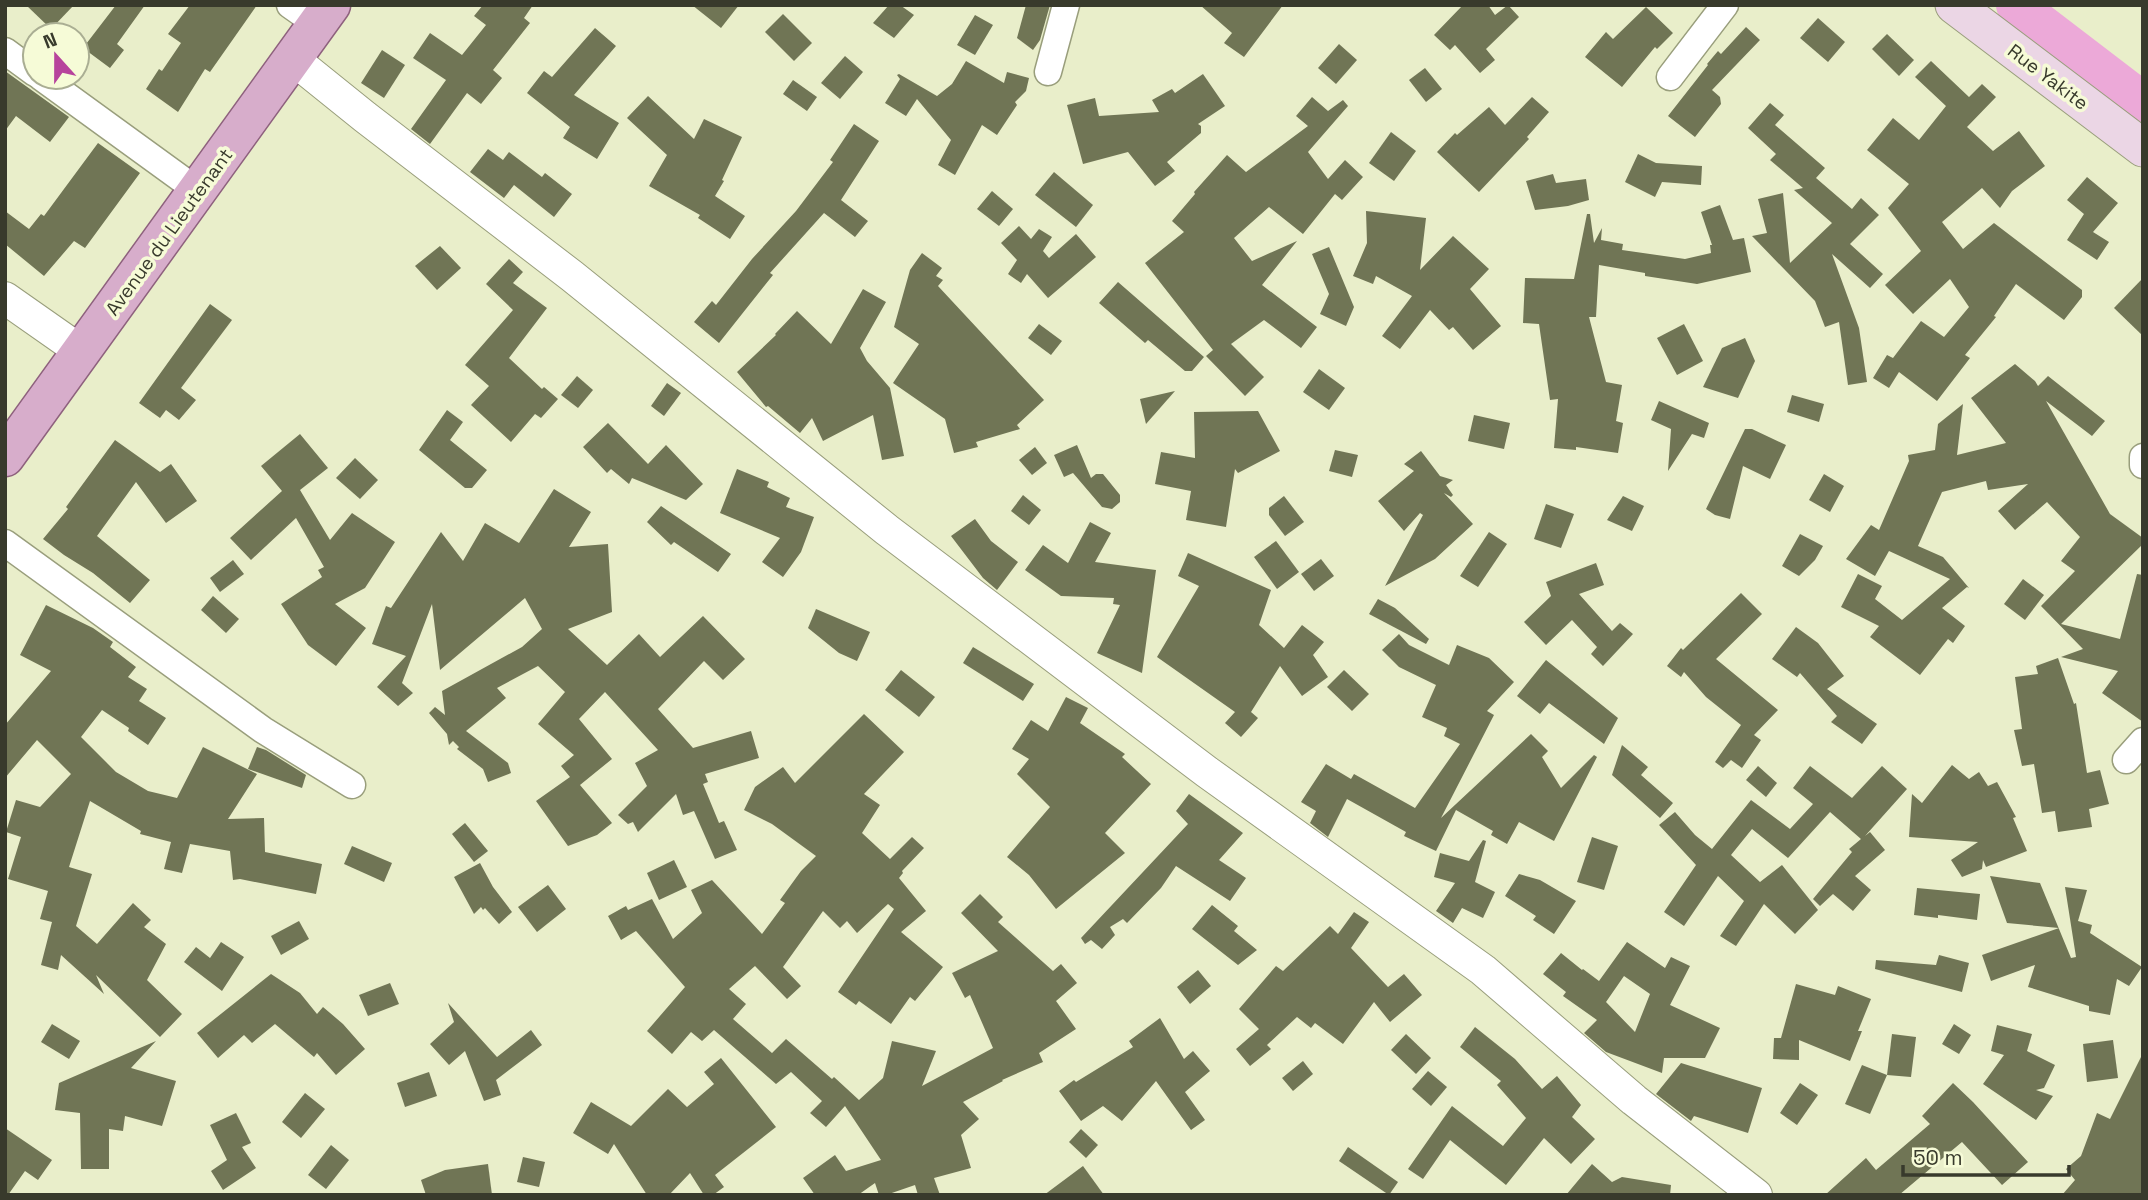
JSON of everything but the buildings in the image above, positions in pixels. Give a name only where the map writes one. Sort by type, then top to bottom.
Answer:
[{"type":"main road","name":"Rue Yakite","points":[[1954,5],[2143,148]]},
{"type":"main road","name":"Avenue du Lieutenant","points":[[5,457],[293,58],[313,12]]},
{"type":"street","points":[[1048,72],[1066,5]]},
{"type":"street","points":[[1670,77],[1725,5]]},
{"type":"street","points":[[5,51],[21,63]]},
{"type":"street","points":[[293,58],[365,117],[572,276],[887,530],[1207,772],[1483,970],[1634,1100],[1756,1195]]},
{"type":"street","points":[[60,91],[198,191]]},
{"type":"street","points":[[5,298],[82,352]]},
{"type":"street","points":[[2143,457],[2143,465]]},
{"type":"street","points":[[5,543],[263,730],[352,785]]},
{"type":"waterway","points":[[2016,5],[2143,102]]}]
